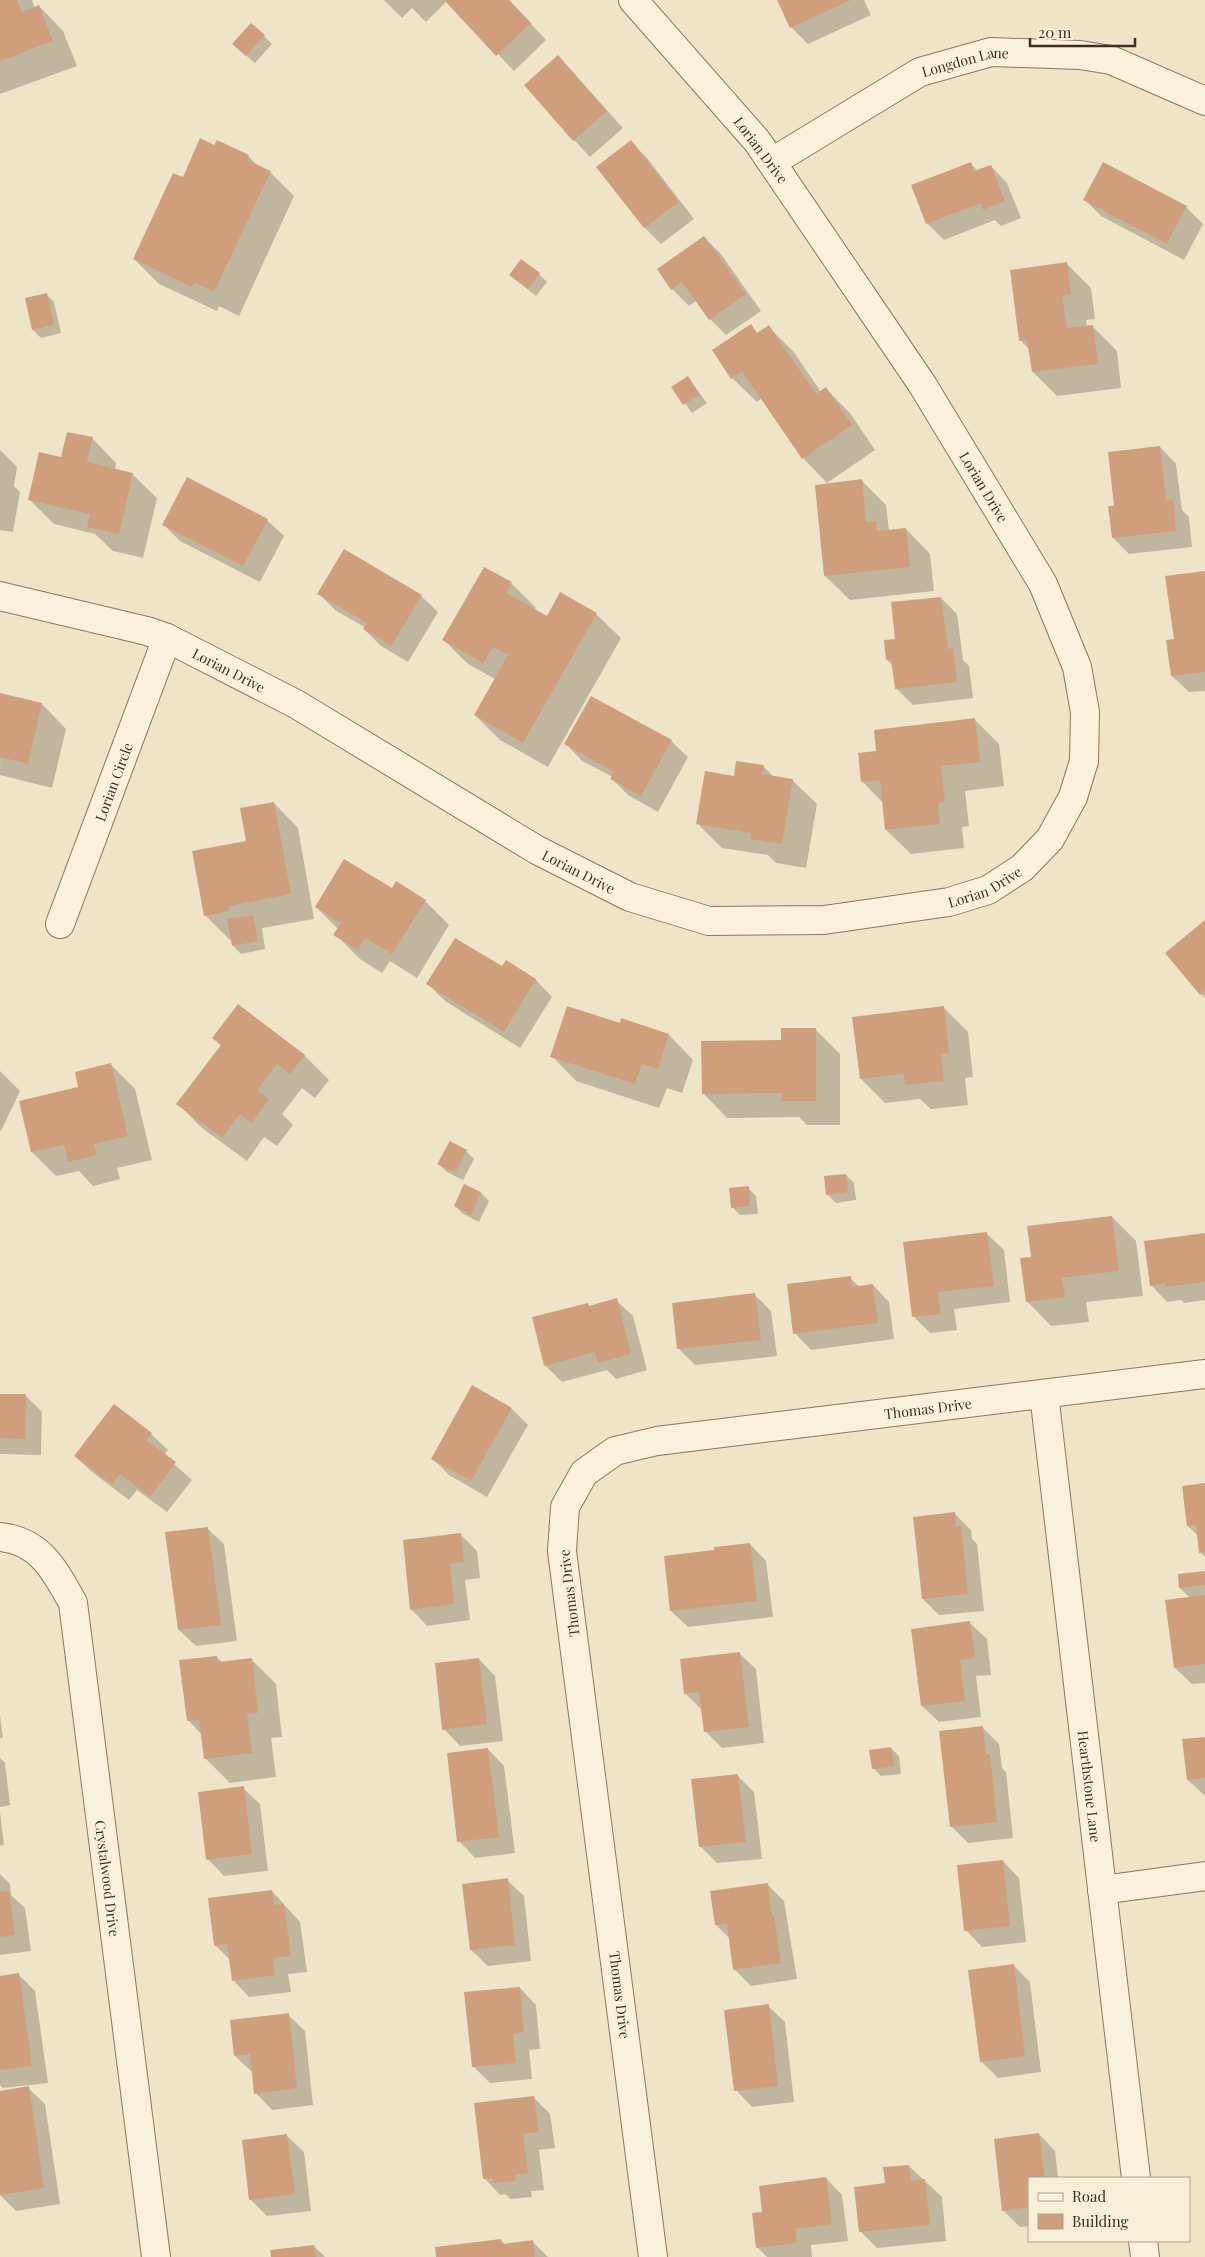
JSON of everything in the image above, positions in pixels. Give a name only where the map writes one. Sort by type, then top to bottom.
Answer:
[{"type":"street","name":"Lorian Drive","points":[[0,596],[147,631],[167,638],[296,704],[537,850],[630,898],[709,921],[824,920],[949,902],[988,890],[1022,868],[1050,839],[1073,797],[1084,760],[1085,712],[1077,667],[1043,584],[922,384],[772,162],[757,141],[633,0]]},
{"type":"street","name":"Longdon Lane","points":[[772,162],[920,72],[991,52],[1080,55],[1111,60],[1205,101]]},
{"type":"street","name":"Lorian Circle","points":[[60,924],[167,638]]},
{"type":"street","name":"Thomas Drive","points":[[653,2257],[562,1551],[565,1507],[584,1473],[615,1451],[657,1441],[1205,1374]]},
{"type":"street","name":"Hearthstone Lane","points":[[1044,1394],[1136,2177]]},
{"type":"street","name":"Crystalwood Drive","points":[[0,1537],[13,1538],[42,1554],[74,1603],[156,2257]]},
{"type":"street","points":[[1102,1890],[1205,1876]]},
{"type":"street","points":[[1143,2242],[1145,2257]]},
{"type":"building","points":[[0,0],[17,0],[22,12],[39,5],[53,41],[0,61]]},
{"type":"building","points":[[444,0],[509,0],[531,23],[496,56]]},
{"type":"building","points":[[777,0],[851,0],[790,28]]},
{"type":"building","points":[[251,23],[265,35],[246,56],[232,44]]},
{"type":"building","points":[[558,55],[607,111],[573,141],[524,85]]},
{"type":"building","points":[[200,138],[214,145],[217,140],[249,155],[247,160],[271,171],[214,292],[194,283],[192,287],[133,259],[173,173],[183,177]]},
{"type":"building","points":[[631,140],[679,202],[644,228],[596,167]]},
{"type":"building","points":[[971,162],[974,171],[991,165],[1005,201],[983,210],[981,203],[926,224],[911,185]]},
{"type":"building","points":[[1103,162],[1187,206],[1167,244],[1083,200]]},
{"type":"building","points":[[704,236],[746,294],[709,320],[682,282],[671,290],[657,269]]},
{"type":"building","points":[[521,259],[540,273],[528,289],[509,275]]},
{"type":"building","points":[[1067,262],[1071,294],[1062,296],[1067,328],[1093,325],[1098,364],[1032,372],[1027,340],[1019,341],[1010,270]]},
{"type":"building","points":[[47,293],[54,325],[32,330],[25,298]]},
{"type":"building","points":[[751,324],[757,333],[769,325],[816,394],[826,387],[852,425],[802,459],[742,371],[731,379],[712,350]]},
{"type":"building","points":[[688,376],[700,395],[683,405],[671,387]]},
{"type":"building","points":[[67,432],[93,437],[87,462],[133,473],[119,534],[87,527],[90,514],[28,500],[39,452],[61,457]]},
{"type":"building","points":[[1160,446],[1166,500],[1173,499],[1176,531],[1112,538],[1108,506],[1114,506],[1108,452]]},
{"type":"building","points":[[187,477],[268,519],[243,566],[162,525]]},
{"type":"building","points":[[862,479],[866,522],[876,521],[877,531],[906,528],[910,567],[824,576],[815,485]]},
{"type":"building","points":[[344,549],[422,595],[391,646],[363,629],[367,623],[317,594]]},
{"type":"building","points":[[484,567],[512,582],[506,593],[547,616],[560,592],[597,613],[523,743],[474,715],[508,655],[493,647],[483,663],[442,640]]},
{"type":"building","points":[[1205,571],[1205,672],[1171,676],[1166,640],[1174,639],[1165,576]]},
{"type":"building","points":[[941,597],[948,649],[953,648],[957,682],[895,689],[891,659],[886,660],[884,640],[895,639],[891,602]]},
{"type":"building","points":[[0,693],[42,703],[28,764],[0,757]]},
{"type":"building","points":[[591,696],[672,740],[641,796],[610,779],[614,772],[564,744]]},
{"type":"building","points":[[975,718],[980,762],[941,766],[945,802],[938,803],[940,824],[885,830],[880,780],[861,782],[858,753],[876,751],[874,730]]},
{"type":"building","points":[[736,761],[764,765],[762,774],[793,779],[782,844],[750,839],[751,833],[696,824],[705,771],[734,776]]},
{"type":"building","points":[[274,802],[291,894],[228,906],[229,911],[204,916],[192,851],[246,841],[240,808]]},
{"type":"building","points":[[344,859],[392,888],[396,881],[426,900],[392,954],[365,938],[358,950],[333,935],[341,923],[315,907]]},
{"type":"building","points":[[253,915],[258,941],[232,946],[227,919]]},
{"type":"building","points":[[1205,920],[1205,991],[1200,995],[1165,953]]},
{"type":"building","points":[[455,938],[502,966],[506,960],[536,979],[504,1032],[426,984]]},
{"type":"building","points":[[238,1004],[305,1055],[290,1074],[277,1064],[257,1090],[269,1099],[252,1123],[240,1114],[222,1138],[176,1104],[221,1045],[212,1038]]},
{"type":"building","points":[[567,1006],[620,1023],[621,1018],[669,1034],[658,1069],[642,1064],[635,1084],[550,1057]]},
{"type":"building","points":[[944,1006],[949,1053],[941,1054],[944,1081],[905,1085],[904,1074],[860,1079],[852,1017]]},
{"type":"building","points":[[781,1028],[816,1028],[816,1101],[781,1101],[782,1093],[702,1094],[701,1041],[781,1040]]},
{"type":"building","points":[[111,1063],[128,1136],[94,1144],[97,1155],[68,1162],[64,1145],[31,1152],[19,1101],[78,1087],[75,1072]]},
{"type":"building","points":[[450,1141],[467,1150],[455,1173],[437,1164]]},
{"type":"building","points":[[846,1174],[848,1192],[826,1195],[824,1176]]},
{"type":"building","points":[[464,1184],[481,1192],[471,1215],[454,1206]]},
{"type":"building","points":[[749,1186],[750,1206],[731,1208],[729,1188]]},
{"type":"building","points":[[1112,1216],[1119,1271],[1062,1278],[1065,1297],[1026,1302],[1020,1258],[1031,1257],[1027,1226]]},
{"type":"building","points":[[987,1232],[994,1286],[938,1292],[941,1314],[912,1317],[903,1242]]},
{"type":"building","points":[[1205,1233],[1205,1282],[1166,1287],[1165,1283],[1150,1286],[1144,1241]]},
{"type":"building","points":[[851,1276],[852,1287],[873,1284],[878,1323],[793,1334],[787,1284]]},
{"type":"building","points":[[755,1293],[761,1340],[677,1349],[672,1303]]},
{"type":"building","points":[[617,1298],[631,1354],[598,1363],[595,1352],[544,1366],[532,1317],[588,1303],[589,1306]]},
{"type":"building","points":[[472,1385],[512,1408],[471,1481],[431,1459]]},
{"type":"building","points":[[0,1394],[26,1394],[25,1439],[0,1438]]},
{"type":"building","points":[[114,1404],[152,1433],[146,1440],[176,1462],[150,1497],[120,1474],[112,1484],[74,1456]]},
{"type":"building","points":[[1205,1483],[1205,1552],[1199,1553],[1196,1525],[1187,1526],[1182,1486]]},
{"type":"building","points":[[955,1512],[956,1527],[961,1526],[968,1594],[922,1599],[913,1517]]},
{"type":"building","points":[[208,1527],[221,1625],[178,1630],[165,1532]]},
{"type":"building","points":[[461,1533],[464,1562],[450,1564],[454,1604],[410,1610],[403,1540]]},
{"type":"building","points":[[750,1543],[757,1601],[670,1611],[664,1556],[714,1550],[714,1547]]},
{"type":"building","points":[[1205,1571],[1205,1585],[1179,1588],[1178,1574]]},
{"type":"building","points":[[1205,1595],[1205,1664],[1174,1668],[1165,1600]]},
{"type":"building","points":[[970,1621],[975,1658],[960,1660],[965,1701],[921,1706],[911,1629]]},
{"type":"building","points":[[740,1652],[749,1727],[704,1732],[699,1692],[684,1694],[680,1659]]},
{"type":"building","points":[[217,1656],[218,1662],[252,1658],[258,1713],[247,1714],[252,1753],[204,1759],[199,1720],[187,1721],[179,1660]]},
{"type":"building","points":[[479,1658],[487,1724],[442,1730],[435,1663]]},
{"type":"building","points":[[983,1726],[986,1755],[990,1754],[997,1822],[950,1827],[939,1731]]},
{"type":"building","points":[[1205,1737],[1205,1778],[1187,1780],[1182,1739]]},
{"type":"building","points":[[891,1747],[894,1766],[872,1769],[869,1750]]},
{"type":"building","points":[[488,1748],[499,1837],[457,1842],[447,1753]]},
{"type":"building","points":[[738,1774],[746,1842],[699,1847],[691,1779]]},
{"type":"building","points":[[244,1786],[252,1854],[206,1860],[198,1792]]},
{"type":"building","points":[[1003,1860],[1010,1926],[964,1931],[957,1865]]},
{"type":"building","points":[[508,1878],[515,1945],[470,1950],[462,1884]]},
{"type":"building","points":[[768,1883],[781,1963],[733,1970],[727,1924],[715,1925],[710,1891]]},
{"type":"building","points":[[272,1890],[274,1905],[284,1904],[291,1956],[273,1958],[275,1975],[232,1981],[227,1944],[214,1946],[208,1898]]},
{"type":"building","points":[[9,1891],[15,1935],[0,1937],[0,1892]]},
{"type":"building","points":[[1014,1964],[1025,2056],[980,2062],[968,1970]]},
{"type":"building","points":[[19,1973],[32,2066],[0,2070],[0,1976]]},
{"type":"building","points":[[520,1987],[524,2032],[513,2034],[516,2063],[472,2067],[464,1992]]},
{"type":"building","points":[[769,2004],[778,2086],[734,2091],[724,2010]]},
{"type":"building","points":[[289,2013],[297,2088],[254,2094],[250,2054],[234,2056],[230,2020]]},
{"type":"building","points":[[29,2086],[44,2188],[0,2195],[0,2091]]},
{"type":"building","points":[[534,2096],[539,2132],[523,2134],[528,2173],[515,2175],[516,2181],[493,2183],[492,2178],[483,2179],[474,2103]]},
{"type":"building","points":[[1039,2133],[1045,2177],[1028,2177],[1028,2207],[1002,2211],[994,2139]]},
{"type":"building","points":[[287,2134],[295,2194],[249,2200],[242,2140]]},
{"type":"building","points":[[909,2165],[911,2181],[925,2179],[930,2225],[859,2232],[854,2187],[885,2183],[883,2167]]},
{"type":"building","points":[[826,2177],[832,2224],[795,2229],[797,2243],[756,2248],[752,2213],[762,2212],[759,2186]]},
{"type":"building","points":[[501,2239],[502,2244],[533,2240],[535,2257],[436,2257],[435,2247]]},
{"type":"building","points":[[314,2245],[316,2257],[271,2257],[270,2250]]}]
